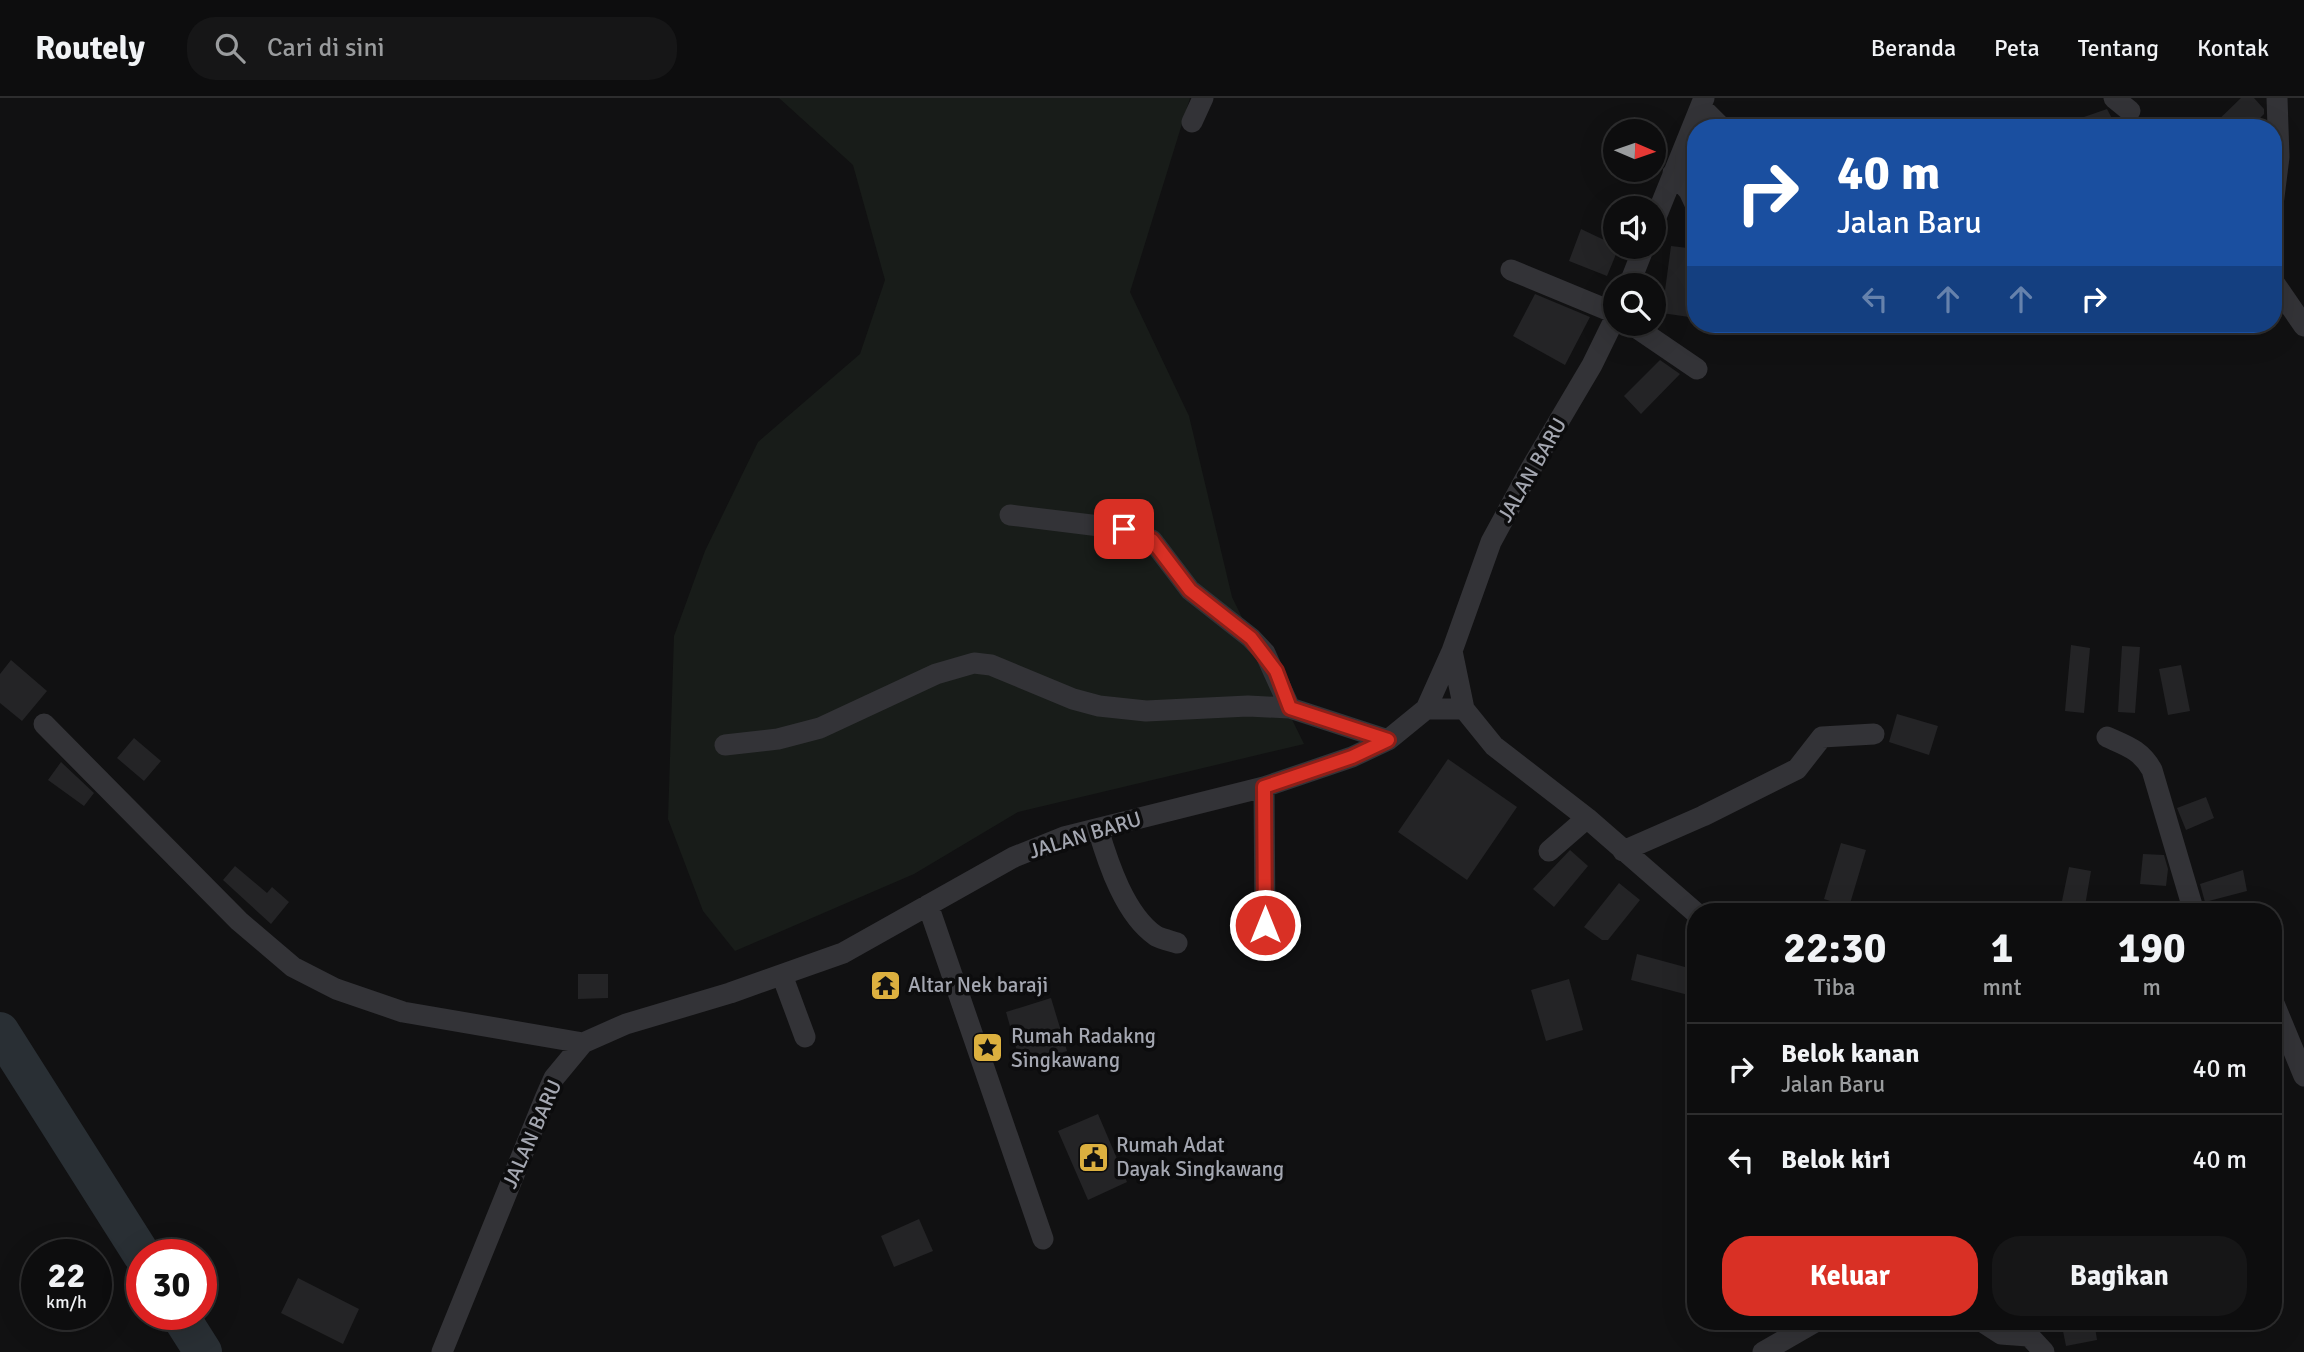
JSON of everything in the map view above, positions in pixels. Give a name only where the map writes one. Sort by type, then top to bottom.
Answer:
[{"type":"street","points":[[1192,122],[1203,98]]},
{"type":"street","points":[[2277,98],[2278,119]]},
{"type":"street","points":[[1702,102],[1715,119]]},
{"type":"street","points":[[1695,119],[1702,102]]},
{"type":"street","points":[[1664,196],[1687,139]]},
{"type":"street","points":[[1673,173],[1687,189]]},
{"type":"street","points":[[1511,270],[1603,311]]},
{"type":"street","points":[[2282,294],[2304,326]]},
{"type":"street","name":"JALAN BARU","points":[[442,1352],[554,1078],[583,1043],[626,1024],[843,953],[1014,857],[1064,837],[1264,787],[1352,757],[1388,740],[1426,709],[1452,651],[1491,542],[1592,365],[1606,336]]},
{"type":"street","points":[[1649,336],[1697,369]]},
{"type":"street","points":[[1010,515],[1124,529],[1152,540],[1190,590],[1251,638],[1265,653],[1290,708]]},
{"type":"street","points":[[1452,651],[1464,709],[1494,746],[1587,818],[1687,905]]},
{"type":"street","points":[[724,745],[778,739],[820,728],[936,674],[974,663],[991,665],[1073,699],[1099,706],[1146,711],[1248,706],[1290,708],[1388,740]]},
{"type":"street","points":[[1426,709],[1464,709]]},
{"type":"street","points":[[44,724],[239,921],[293,967],[336,989],[402,1012],[583,1043]]},
{"type":"street","points":[[1623,851],[1703,816],[1797,769],[1822,737],[1874,734]]},
{"type":"street","points":[[2107,737],[2135,749],[2145,757],[2152,770],[2191,903]]},
{"type":"street","points":[[1264,787],[1265,925]]},
{"type":"street","points":[[1549,851],[1587,818]]},
{"type":"street","points":[[1098,829],[1111,871],[1130,906],[1156,936],[1177,943]]},
{"type":"street","points":[[928,905],[1043,1240]]},
{"type":"street","points":[[782,975],[805,1037]]},
{"type":"street","points":[[2282,1023],[2304,1076]]},
{"type":"street","points":[[1763,1352],[1801,1330]]},
{"type":"street","points":[[1995,1330],[2001,1334],[2015,1330]]},
{"type":"street","points":[[2024,1330],[2044,1352]]},
{"type":"shaded area","points":[[779,98],[1190,98],[1130,292],[1189,416],[1232,597],[1304,744],[1018,812],[914,874],[735,951],[703,911],[668,819],[674,636],[705,551],[758,442],[860,354],[885,280],[853,165]]},
{"type":"building","points":[[2241,98],[2254,98],[2264,109],[2264,114],[2259,119],[2219,119]]},
{"type":"building","points":[[2107,109],[2112,119],[2078,119]]},
{"type":"building","points":[[1581,229],[1603,239],[1603,259],[1614,259],[1608,273],[1603,274],[1569,261]]},
{"type":"building","points":[[1671,246],[1687,248],[1687,317],[1666,314],[1666,283]]},
{"type":"building","points":[[1535,294],[1590,317],[1565,365],[1513,336]]},
{"type":"building","points":[[1660,360],[1680,374],[1641,414],[1624,396]]},
{"type":"building","points":[[2071,645],[2090,648],[2084,713],[2065,711]]},
{"type":"building","points":[[2122,646],[2140,647],[2135,713],[2118,712]]},
{"type":"building","points":[[11,660],[47,691],[22,721],[0,703],[0,674]]},
{"type":"building","points":[[2181,665],[2190,711],[2168,715],[2159,669]]},
{"type":"building","points":[[1897,714],[1938,726],[1929,755],[1889,742]]},
{"type":"building","points":[[134,738],[161,761],[144,781],[117,758]]},
{"type":"building","points":[[1448,759],[1517,807],[1467,880],[1398,832]]},
{"type":"building","points":[[61,762],[94,793],[84,806],[48,780]]},
{"type":"building","points":[[2206,797],[2214,818],[2186,830],[2177,808]]},
{"type":"building","points":[[1841,843],[1866,850],[1850,903],[1824,899]]},
{"type":"building","points":[[1570,850],[1588,866],[1554,907],[1533,889]]},
{"type":"building","points":[[2143,854],[2164,855],[2168,869],[2166,886],[2140,884]]},
{"type":"building","points":[[235,866],[267,893],[272,887],[289,902],[271,924],[223,880]]},
{"type":"building","points":[[2069,867],[2091,871],[2086,903],[2062,901]]},
{"type":"building","points":[[2243,870],[2247,891],[2205,902],[2200,884]]},
{"type":"building","points":[[1619,883],[1640,900],[1608,940],[1602,940],[1584,927]]},
{"type":"building","points":[[1637,954],[1687,968],[1687,995],[1631,980]]},
{"type":"building","points":[[578,974],[608,974],[608,998],[578,999]]},
{"type":"building","points":[[1569,979],[1583,1030],[1546,1041],[1531,990]]},
{"type":"building","points":[[1051,998],[1067,1051],[1021,1065],[1006,1012]]},
{"type":"building","name":"Rumah Adat Dayak Singkawang","points":[[1098,1114],[1127,1182],[1088,1200],[1058,1131]]},
{"type":"building","points":[[919,1219],[933,1251],[894,1267],[881,1236]]},
{"type":"building","points":[[298,1278],[359,1309],[343,1344],[281,1313]]},
{"type":"building","points":[[2063,1330],[2095,1330],[2097,1340],[2066,1346]]},
{"type":"waterway","points":[[0,1031],[132,1239]]},
{"type":"waterway","points":[[189,1330],[203,1352]]},
{"type":"place","name":"Altar Nek baraji","points":[[885,985]]},
{"type":"place","name":"Rumah Radakng Singkawang","points":[[988,1048]]},
{"type":"place","name":"Rumah Adat Dayak Singkawang","points":[[1093,1157]]},
{"type":"route","points":[[1124,529],[1152,540],[1190,590],[1251,638],[1265,653],[1276,671],[1290,708],[1388,740],[1352,757],[1264,787],[1265,925]]}]
